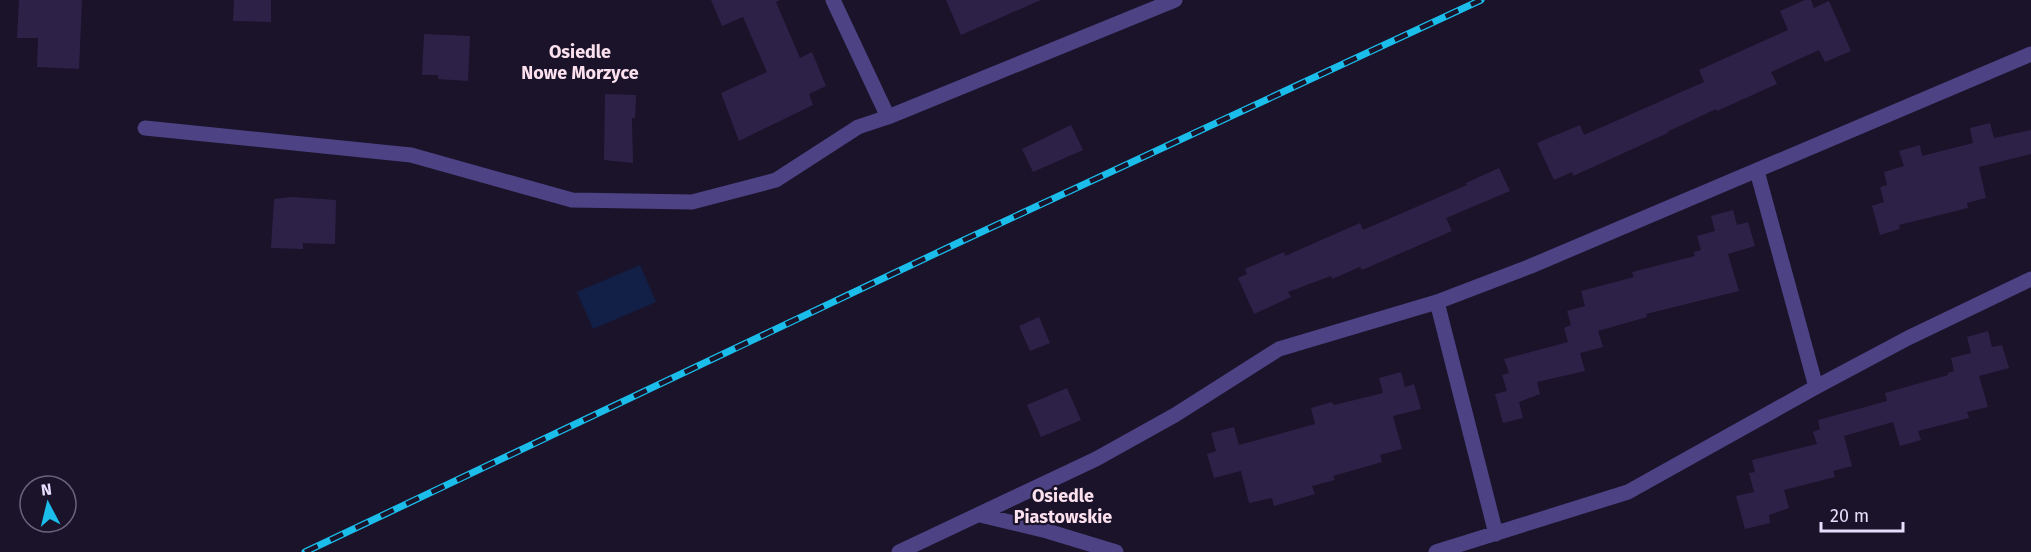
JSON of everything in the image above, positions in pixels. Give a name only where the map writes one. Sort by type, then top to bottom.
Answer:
[{"type":"street","points":[[833,0],[888,117]]},
{"type":"street","points":[[145,128],[411,155],[572,200],[692,202],[776,180],[858,127],[888,117],[1175,0]]},
{"type":"street","points":[[899,552],[1096,459],[1175,415],[1279,349],[1437,302],[1531,266],[2031,54]]},
{"type":"street","points":[[1757,171],[1816,387]]},
{"type":"street","points":[[1436,552],[1628,492],[1816,387],[2031,279]]},
{"type":"street","points":[[1437,302],[1496,534]]},
{"type":"street","points":[[980,514],[1116,552]]},
{"type":"water","points":[[640,265],[656,302],[593,329],[577,292]]},
{"type":"building","points":[[19,0],[82,0],[79,69],[37,67],[38,38],[17,38]]},
{"type":"building","points":[[234,0],[271,0],[271,22],[233,21]]},
{"type":"building","points":[[711,0],[780,0],[776,2],[800,58],[812,52],[826,86],[809,94],[813,105],[739,141],[721,93],[767,72],[743,17],[722,26]]},
{"type":"building","points":[[946,0],[1041,0],[961,35]]},
{"type":"building","points":[[1805,0],[1811,0],[1814,8],[1829,1],[1851,51],[1825,62],[1819,50],[1771,72],[1777,84],[1717,111],[1716,109],[1573,176],[1572,172],[1554,180],[1537,143],[1580,125],[1584,135],[1704,82],[1699,70],[1788,30],[1780,11]]},
{"type":"building","points":[[424,34],[470,36],[468,81],[438,79],[438,75],[422,75]]},
{"type":"building","points":[[605,94],[636,95],[635,118],[632,118],[633,163],[604,160]]},
{"type":"building","points":[[1990,123],[1994,138],[2031,130],[2031,154],[1979,167],[1986,198],[1967,203],[1968,208],[1899,225],[1900,229],[1880,235],[1872,206],[1884,202],[1880,187],[1887,185],[1884,172],[1904,166],[1899,151],[1920,145],[1922,156],[1973,143],[1970,128]]},
{"type":"building","points":[[1071,125],[1083,150],[1033,172],[1022,149]]},
{"type":"building","points":[[1499,168],[1510,191],[1446,218],[1452,231],[1362,270],[1360,267],[1332,279],[1331,276],[1288,292],[1291,297],[1254,314],[1238,278],[1247,274],[1245,269],[1284,252],[1285,256],[1360,223],[1363,230],[1467,185],[1466,183]]},
{"type":"building","points":[[292,197],[336,200],[335,244],[303,243],[303,249],[271,248],[274,199]]},
{"type":"building","points":[[1733,210],[1737,225],[1748,222],[1755,246],[1728,254],[1739,291],[1646,314],[1647,317],[1598,331],[1603,347],[1580,353],[1585,371],[1537,382],[1540,394],[1519,402],[1523,418],[1503,423],[1495,394],[1507,391],[1502,375],[1509,373],[1504,359],[1568,342],[1564,328],[1571,325],[1567,311],[1585,306],[1581,291],[1634,277],[1632,272],[1695,256],[1694,252],[1701,250],[1697,236],[1715,231],[1711,216]]},
{"type":"building","points":[[1039,317],[1050,343],[1030,351],[1019,326]]},
{"type":"building","points":[[1988,331],[1992,347],[2002,345],[2009,368],[1979,376],[1988,407],[1967,412],[1969,418],[1918,431],[1921,440],[1900,446],[1893,422],[1844,436],[1852,466],[1833,471],[1835,477],[1784,490],[1789,508],[1769,515],[1770,523],[1745,529],[1736,496],[1754,492],[1749,473],[1755,472],[1752,460],[1817,444],[1813,432],[1820,429],[1818,420],[1887,401],[1885,393],[1948,375],[1954,371],[1951,358],[1971,353],[1967,337]]},
{"type":"building","points":[[1401,372],[1405,387],[1414,384],[1421,409],[1393,416],[1402,449],[1380,455],[1382,462],[1333,476],[1335,480],[1312,486],[1315,494],[1274,506],[1272,498],[1249,503],[1241,471],[1214,478],[1207,454],[1216,451],[1211,433],[1234,427],[1239,445],[1315,424],[1311,408],[1383,393],[1379,378]]},
{"type":"building","points":[[1067,388],[1081,420],[1041,437],[1027,405]]},
{"type":"railway","points":[[305,552],[962,241],[1481,0]]},
{"type":"district","name":"Osiedle Nowe Morzyce","points":[[580,62]]},
{"type":"district","name":"Osiedle Piastowskie","points":[[1063,506]]}]
